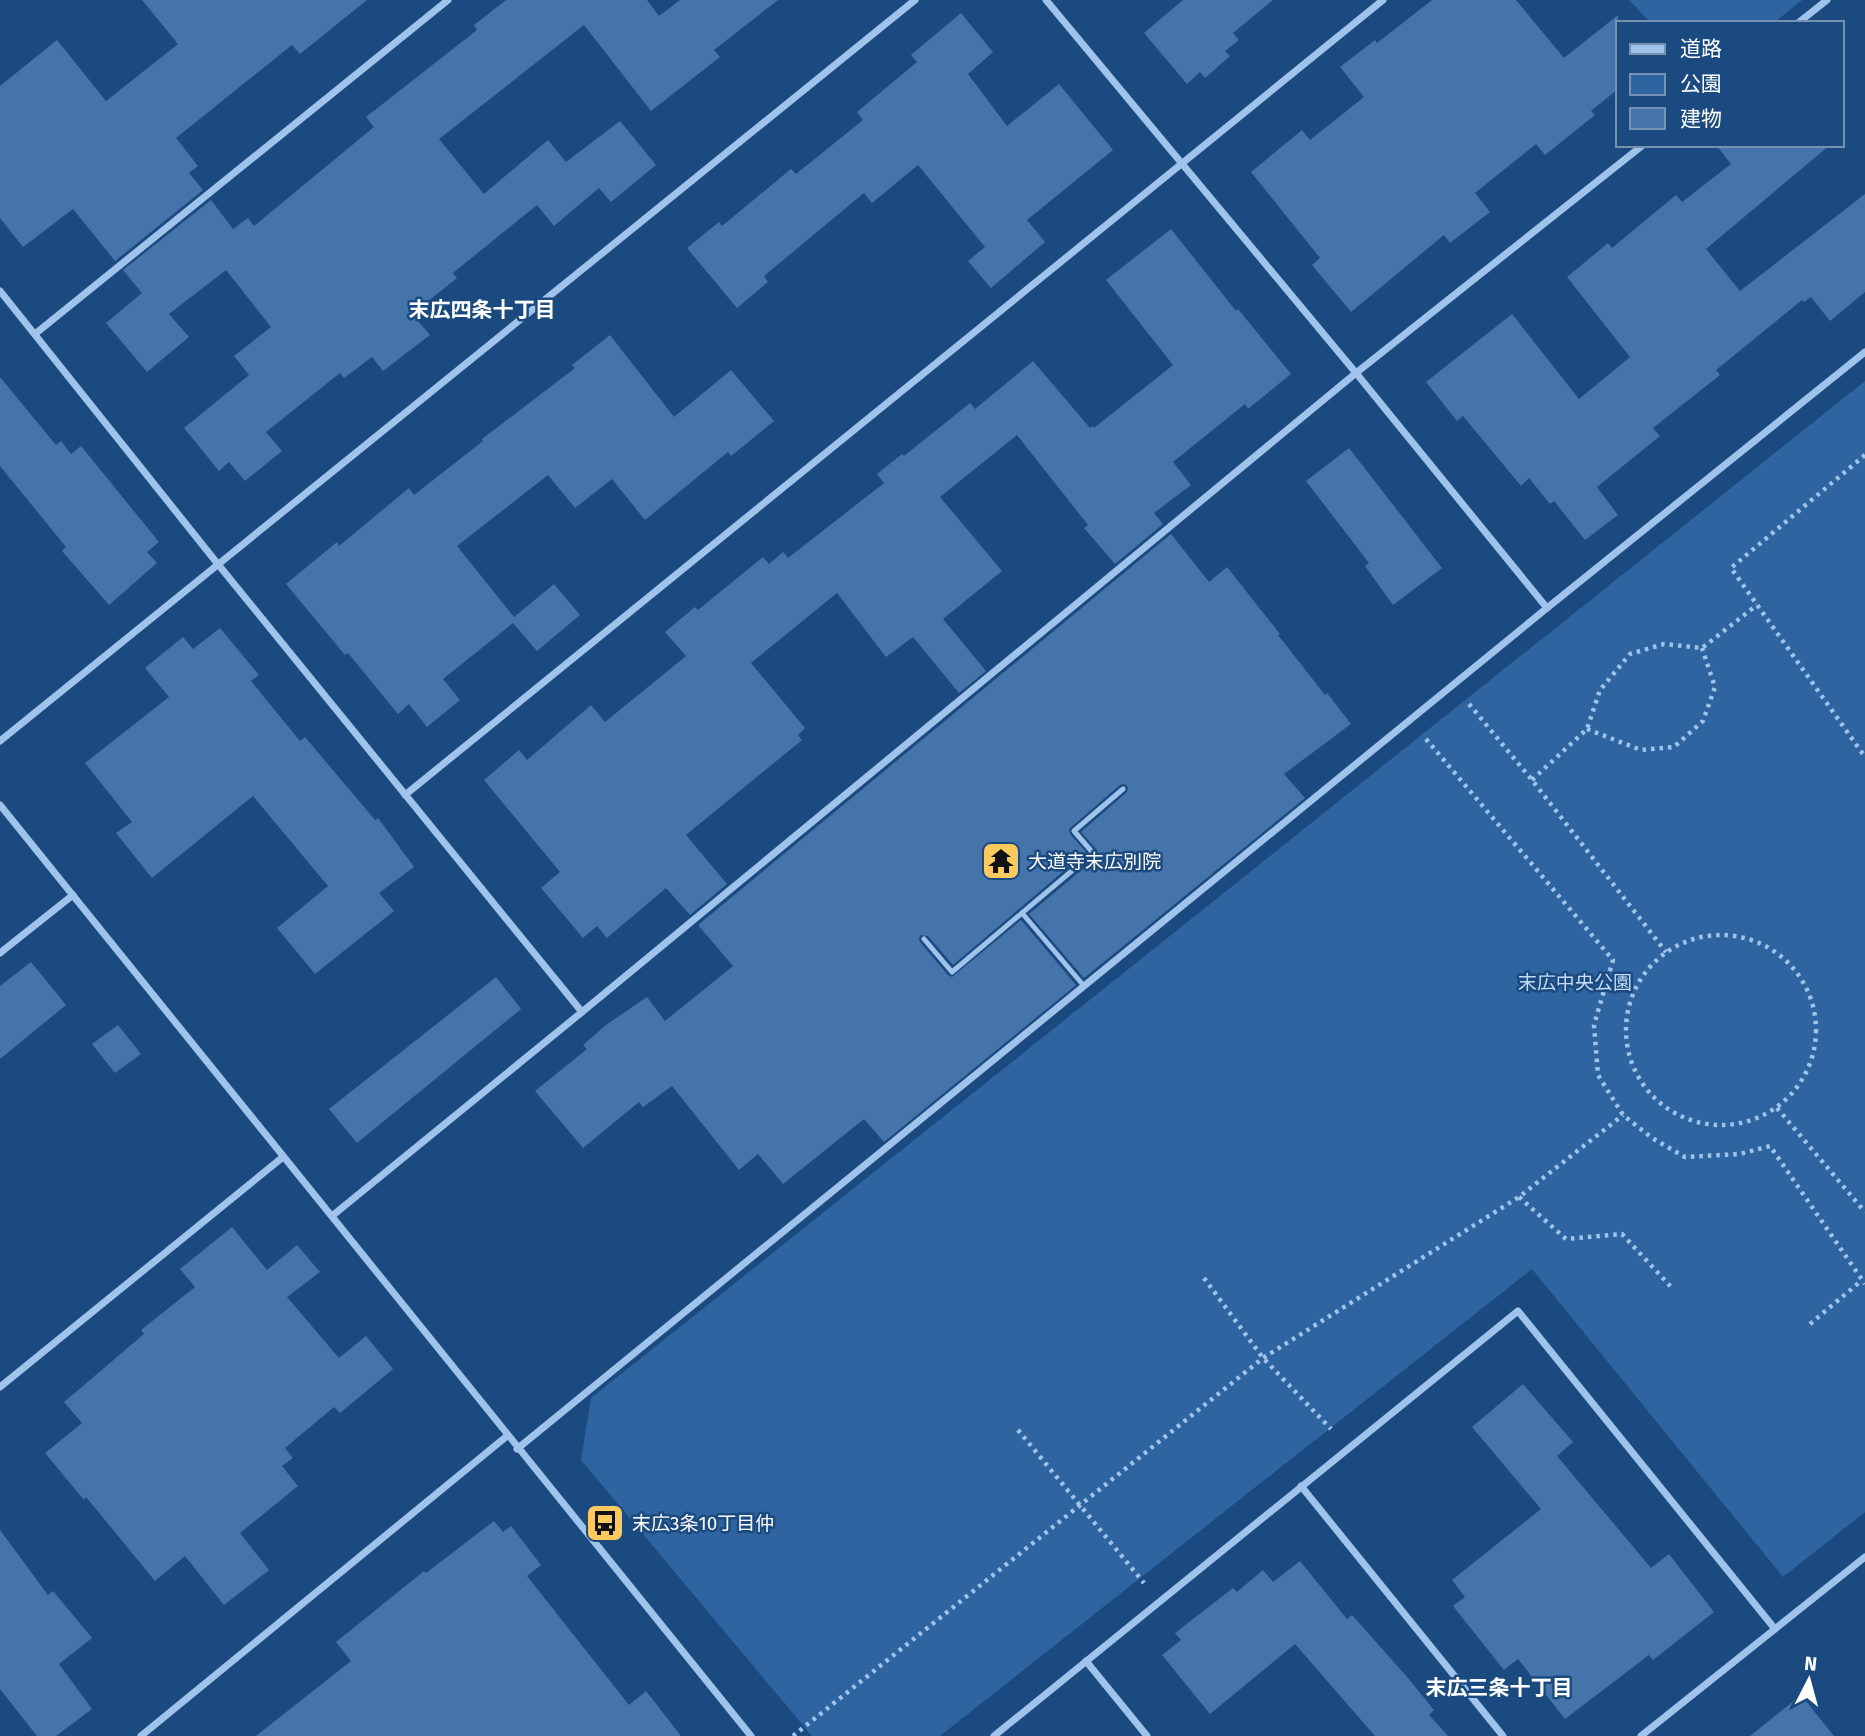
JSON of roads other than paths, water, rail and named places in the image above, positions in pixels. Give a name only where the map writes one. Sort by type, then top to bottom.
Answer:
[{"type":"street","points":[[35,334],[448,0]]},
{"type":"street","points":[[0,741],[915,0]]},
{"type":"street","points":[[1046,0],[1356,373],[1546,608]]},
{"type":"street","points":[[405,796],[1382,0]]},
{"type":"street","points":[[1801,21],[1827,0]]},
{"type":"street","points":[[332,1216],[1356,373],[1640,147]]},
{"type":"street","points":[[0,291],[582,1012]]},
{"type":"street","points":[[517,1449],[1546,608],[1865,352]]},
{"type":"street","points":[[0,804],[517,1449],[751,1736]]},
{"type":"street","points":[[0,953],[73,895]]},
{"type":"street","points":[[0,1387],[283,1157]]},
{"type":"street","points":[[994,1736],[1518,1311],[1775,1629]]},
{"type":"street","points":[[142,1736],[507,1436]]},
{"type":"street","points":[[1301,1486],[1503,1736]]},
{"type":"street","points":[[1641,1736],[1865,1557]]},
{"type":"street","points":[[1086,1661],[1147,1736]]},
{"type":"lane","points":[[925,939],[952,972],[1093,853],[1074,831],[1123,789]]},
{"type":"lane","points":[[1022,913],[1084,986]]},
{"type":"place","name":"大道寺末広別院","points":[[1001,861]]},
{"type":"place","name":"末広3条10丁目仲","points":[[605,1523]]},
{"type":"district","name":"末広四条十丁目","points":[[482,310]]},
{"type":"district","name":"末広三条十丁目","points":[[1499,1688]]},
{"type":"park label","name":"末広中央公園","points":[[1575,982]]}]
